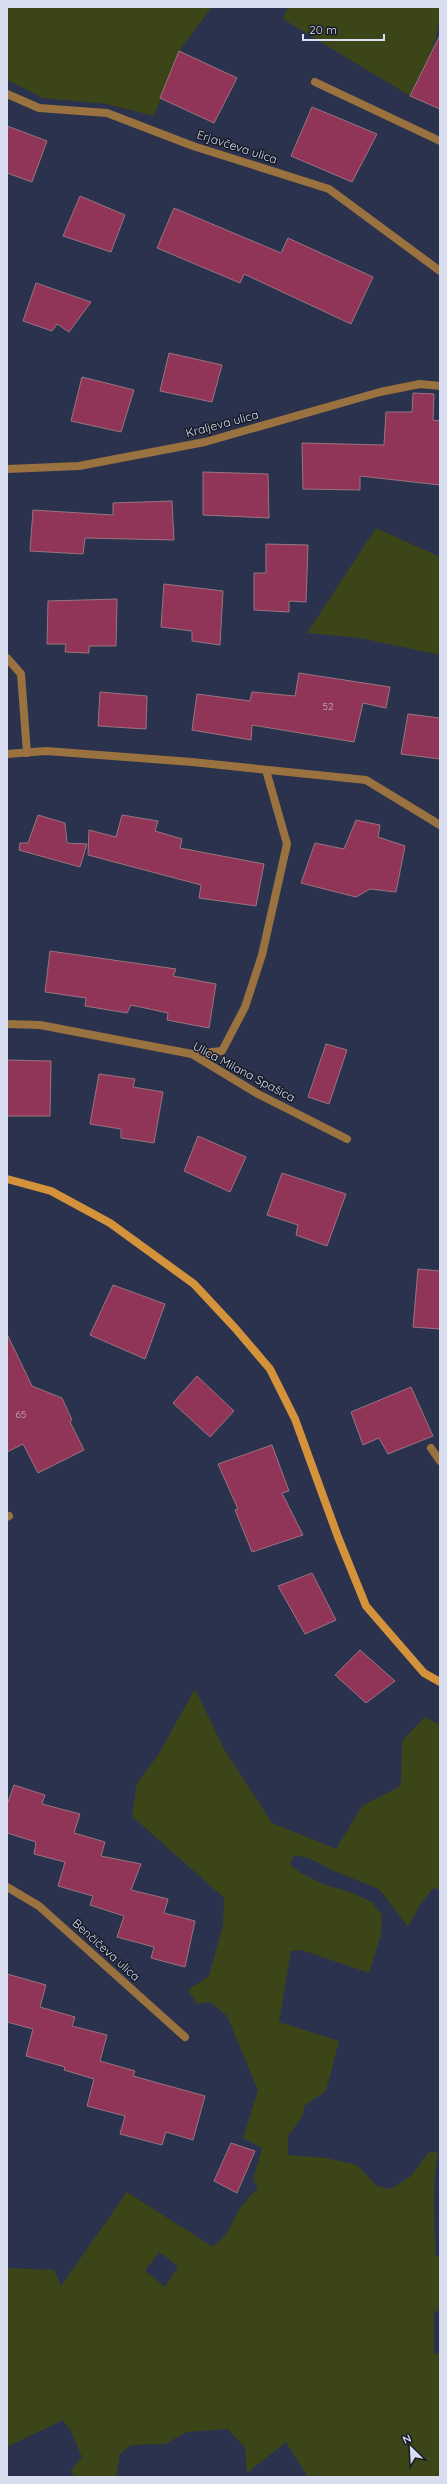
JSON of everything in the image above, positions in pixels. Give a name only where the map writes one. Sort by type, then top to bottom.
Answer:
[{"type":"street","points":[[315,82],[440,141]]},
{"type":"street","name":"Erjavčeva ulica","points":[[7,94],[39,108],[107,113],[193,146],[330,189],[440,271]]},
{"type":"street","name":"Kraljeva ulica","points":[[7,469],[79,466],[205,442],[380,392],[420,384],[440,386]]},
{"type":"street","points":[[7,658],[21,674],[27,752]]},
{"type":"street","points":[[7,754],[46,751],[366,780],[440,824]]},
{"type":"street","points":[[192,1054],[222,1052],[245,1007],[262,955],[287,844],[266,770]]},
{"type":"street","name":"Ulica Milana Spašica","points":[[7,1024],[40,1025],[192,1054],[258,1094],[347,1139]]},
{"type":"street","points":[[7,1179],[51,1191],[110,1223],[194,1284],[235,1328],[270,1369],[296,1419],[338,1537],[366,1606],[424,1672],[440,1682]]},
{"type":"street","points":[[431,1448],[440,1461]]},
{"type":"street","name":"Benčičeva ulica","points":[[7,1887],[39,1906],[185,2037]]},
{"type":"green space","points":[[7,7],[212,7],[179,51],[154,116],[106,104],[43,98],[7,80]]},
{"type":"green space","points":[[288,7],[440,7],[437,31],[431,53],[410,96],[283,19]]},
{"type":"green space","points":[[376,528],[440,557],[440,655],[360,638],[307,633]]},
{"type":"green space","points":[[195,1689],[224,1749],[272,1823],[336,1849],[362,1806],[401,1786],[402,1741],[425,1717],[440,1725],[440,1890],[433,1888],[420,1905],[408,1927],[379,1889],[334,1871],[311,1859],[294,1855],[290,1864],[301,1873],[322,1884],[350,1892],[372,1902],[382,1915],[381,1935],[369,1973],[302,1950],[291,1951],[279,2022],[339,2041],[326,2091],[305,2105],[302,2117],[288,2136],[288,2155],[326,2158],[357,2165],[377,2186],[391,2189],[411,2176],[429,2152],[438,2152],[434,2204],[436,2256],[440,2256],[440,2310],[434,2312],[434,2353],[440,2354],[440,2477],[308,2477],[286,2442],[247,2473],[245,2448],[228,2429],[187,2432],[165,2444],[131,2445],[120,2454],[116,2477],[74,2477],[71,2470],[82,2457],[71,2431],[63,2420],[7,2447],[7,2268],[54,2270],[61,2286],[127,2192],[213,2247],[226,2235],[240,2208],[258,2187],[253,2180],[262,2148],[243,2138],[258,2090],[227,2016],[210,2002],[197,2004],[188,1990],[209,1976],[223,1925],[224,1898],[132,1816],[137,1783],[158,1755]],"holes":[[[159,2252],[178,2266],[165,2287],[145,2271]]]},
{"type":"building","points":[[440,35],[440,109],[410,96]]},
{"type":"building","points":[[179,51],[237,78],[214,123],[160,98]]},
{"type":"building","points":[[312,107],[377,134],[352,182],[291,156]]},
{"type":"building","points":[[7,126],[47,141],[32,182],[7,173]]},
{"type":"building","points":[[80,196],[125,215],[111,252],[63,236]]},
{"type":"building","points":[[174,208],[281,253],[288,238],[373,277],[351,324],[244,274],[240,283],[157,248]]},
{"type":"building","points":[[36,283],[91,302],[69,332],[57,324],[52,331],[23,321]]},
{"type":"building","points":[[169,353],[222,365],[212,402],[160,391]]},
{"type":"building","points":[[82,377],[134,390],[121,432],[71,421]]},
{"type":"building","points":[[413,393],[434,394],[433,420],[440,421],[440,485],[360,476],[360,490],[303,489],[302,443],[384,445],[386,412],[412,412]]},
{"type":"building","points":[[203,472],[268,474],[269,518],[203,515]]},
{"type":"building","points":[[172,501],[174,540],[85,538],[83,554],[30,551],[33,510],[113,515],[113,503]]},
{"type":"building","points":[[266,544],[308,545],[306,602],[289,601],[289,612],[254,610],[254,573],[266,573]]},
{"type":"building","points":[[164,584],[223,591],[220,645],[192,641],[192,631],[161,627]]},
{"type":"building","points":[[117,599],[116,646],[89,646],[89,653],[65,652],[66,644],[47,644],[48,601]]},
{"type":"building","points":[[299,673],[390,687],[386,708],[363,703],[354,742],[252,725],[251,740],[192,730],[197,694],[250,701],[252,692],[295,696]]},
{"type":"building","points":[[100,692],[147,696],[146,729],[98,726]]},
{"type":"building","points":[[408,714],[440,718],[440,759],[401,754]]},
{"type":"building","points":[[38,815],[65,823],[67,843],[87,844],[80,867],[19,850],[20,843],[28,843]]},
{"type":"building","points":[[122,815],[158,821],[155,831],[182,839],[180,848],[264,864],[256,906],[199,898],[201,885],[88,855],[89,830],[116,837]]},
{"type":"building","points":[[356,820],[380,825],[378,837],[405,846],[396,892],[370,889],[356,897],[301,883],[315,843],[344,849]]},
{"type":"building","points":[[50,951],[176,969],[173,976],[216,984],[209,1028],[167,1020],[168,1013],[131,1005],[127,1013],[85,1006],[86,998],[45,992]]},
{"type":"building","points":[[326,1044],[347,1050],[329,1104],[308,1097]]},
{"type":"building","points":[[7,1060],[51,1061],[50,1116],[7,1116]]},
{"type":"building","points":[[99,1074],[135,1079],[133,1087],[163,1092],[154,1143],[121,1138],[121,1129],[90,1124]]},
{"type":"building","points":[[198,1136],[246,1157],[230,1192],[184,1171]]},
{"type":"building","points":[[282,1173],[346,1194],[327,1246],[296,1235],[298,1225],[267,1215]]},
{"type":"building","points":[[418,1269],[440,1271],[440,1329],[413,1327]]},
{"type":"building","points":[[113,1285],[165,1304],[145,1359],[90,1335]]},
{"type":"building","points":[[7,1334],[32,1386],[62,1398],[72,1420],[70,1422],[84,1450],[38,1473],[23,1444],[7,1452]]},
{"type":"building","points":[[197,1376],[234,1411],[210,1437],[173,1403]]},
{"type":"building","points":[[411,1387],[433,1436],[388,1454],[379,1438],[363,1445],[351,1412]]},
{"type":"building","points":[[272,1445],[289,1491],[282,1493],[303,1535],[252,1552],[235,1510],[238,1509],[218,1464]]},
{"type":"building","points":[[312,1573],[336,1620],[305,1634],[278,1586]]},
{"type":"building","points":[[360,1650],[395,1681],[366,1703],[335,1675]]},
{"type":"building","points":[[14,1785],[45,1795],[42,1804],[80,1814],[74,1833],[105,1842],[101,1856],[141,1864],[131,1890],[168,1899],[164,1913],[195,1921],[185,1967],[151,1958],[154,1947],[117,1937],[124,1916],[90,1905],[93,1896],[58,1886],[65,1862],[34,1854],[36,1842],[7,1833],[7,1805]]},
{"type":"building","points":[[7,1974],[46,1985],[40,2007],[75,2017],[72,2026],[107,2035],[100,2061],[135,2071],[133,2076],[205,2096],[193,2140],[166,2132],[162,2145],[120,2134],[125,2116],[87,2106],[94,2079],[64,2070],[65,2067],[26,2056],[33,2029],[7,2022]]},
{"type":"building","points":[[231,2143],[255,2151],[237,2193],[214,2181]]}]
